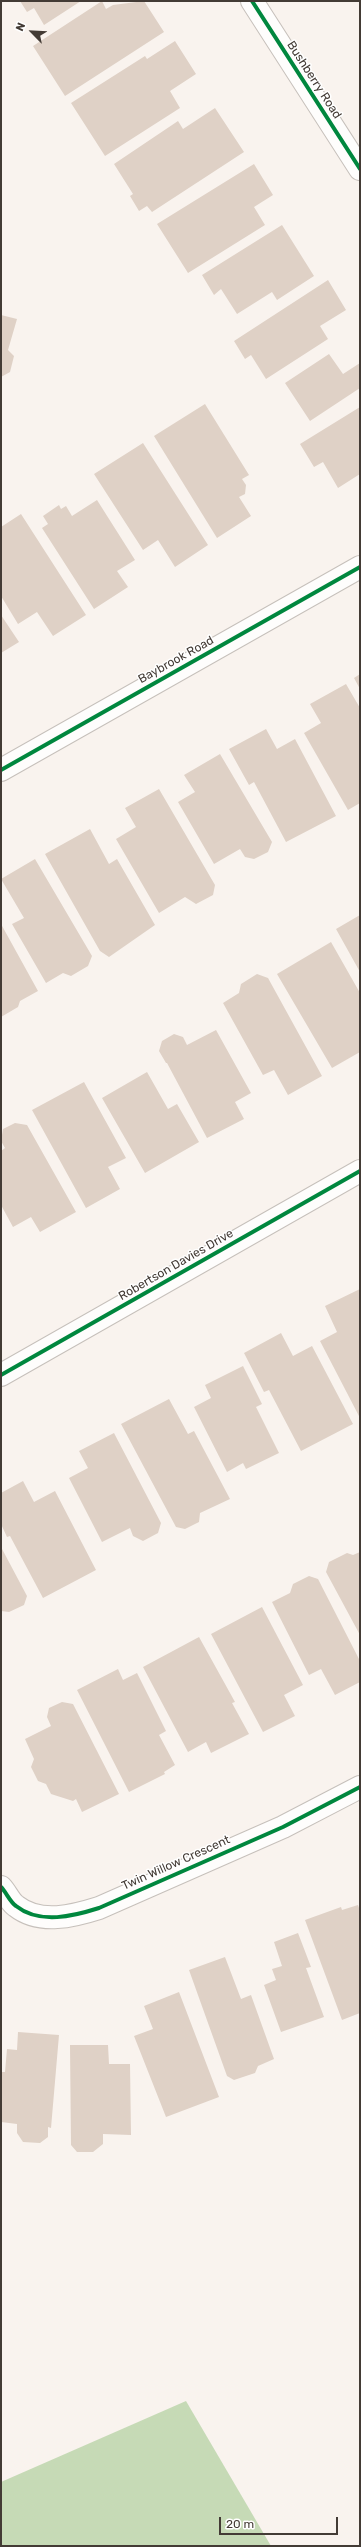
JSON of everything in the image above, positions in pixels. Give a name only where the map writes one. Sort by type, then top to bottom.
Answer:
[{"type":"street","name":"Bushberry Road","points":[[252,1],[360,169]]},
{"type":"street","name":"Baybrook Road","points":[[1,770],[360,567]]},
{"type":"street","name":"Robertson Davies Drive","points":[[1,1375],[360,1172]]},
{"type":"street","name":"Twin Willow Crescent","points":[[1,1887],[16,1906],[39,1916],[69,1917],[99,1908],[283,1827],[360,1787]]},
{"type":"green space","points":[[186,2401],[271,2546],[1,2546],[1,2482]]},
{"type":"building","points":[[20,1],[81,1],[44,25],[34,8],[27,12]]},
{"type":"building","points":[[102,1],[106,9],[113,5],[144,1],[164,32],[65,96],[33,46]]},
{"type":"building","points":[[175,41],[196,74],[170,91],[180,108],[105,156],[71,103],[145,56],[147,59]]},
{"type":"building","points":[[215,108],[244,152],[152,212],[147,206],[139,211],[130,196],[133,194],[114,164],[178,121],[183,129]]},
{"type":"building","points":[[254,164],[273,195],[254,207],[265,225],[188,273],[157,224]]},
{"type":"building","points":[[282,225],[314,276],[277,300],[272,292],[237,314],[221,289],[214,295],[202,275]]},
{"type":"building","points":[[328,280],[346,310],[320,326],[328,339],[266,379],[251,355],[245,359],[234,341]]},
{"type":"building","points":[[1,315],[17,319],[8,350],[14,356],[10,372],[1,377]]},
{"type":"building","points":[[329,354],[343,374],[360,363],[360,388],[310,421],[285,383]]},
{"type":"building","points":[[205,404],[249,475],[242,479],[246,485],[245,494],[239,497],[251,516],[217,538],[154,436]]},
{"type":"building","points":[[360,407],[360,474],[338,488],[323,462],[314,467],[300,444]]},
{"type":"building","points":[[143,443],[208,545],[175,567],[158,540],[143,550],[94,474]]},
{"type":"building","points":[[97,500],[135,560],[117,571],[128,587],[94,609],[42,528],[48,524],[43,516],[59,505],[61,509],[66,506],[72,516]]},
{"type":"building","points":[[21,514],[86,615],[53,636],[37,612],[18,624],[1,596],[1,527]]},
{"type":"building","points":[[1,615],[19,642],[1,653]]},
{"type":"building","points":[[360,674],[360,689],[354,678]]},
{"type":"building","points":[[346,684],[360,708],[360,803],[348,810],[304,733],[321,723],[310,704]]},
{"type":"building","points":[[266,729],[277,749],[295,739],[336,816],[286,842],[254,782],[249,785],[229,749]]},
{"type":"building","points":[[220,754],[272,842],[268,852],[254,859],[245,857],[240,849],[214,864],[178,802],[195,792],[184,775]]},
{"type":"building","points":[[159,789],[215,885],[213,895],[196,904],[185,897],[159,913],[116,839],[136,827],[125,808]]},
{"type":"building","points":[[90,829],[109,864],[117,859],[155,925],[109,957],[100,951],[45,854]]},
{"type":"building","points":[[35,859],[92,956],[88,966],[71,976],[63,973],[46,983],[12,924],[24,918],[1,879]]},
{"type":"building","points":[[360,915],[360,972],[336,929]]},
{"type":"building","points":[[1,924],[38,991],[20,1001],[18,1007],[1,1017]]},
{"type":"building","points":[[331,942],[360,993],[360,1052],[332,1068],[277,974]]},
{"type":"building","points":[[257,974],[268,978],[322,1076],[288,1095],[274,1070],[263,1075],[223,1003],[239,993],[241,984]]},
{"type":"building","points":[[216,1030],[251,1093],[235,1102],[244,1119],[207,1138],[167,1063],[159,1051],[162,1041],[174,1034],[183,1037],[187,1045]]},
{"type":"building","points":[[147,1072],[168,1109],[177,1104],[199,1142],[145,1173],[102,1098]]},
{"type":"building","points":[[84,1082],[126,1158],[108,1167],[120,1189],[86,1208],[32,1110]]},
{"type":"building","points":[[15,1123],[27,1125],[76,1212],[40,1232],[31,1217],[13,1227],[1,1205],[1,1151],[5,1148],[1,1141],[3,1129]]},
{"type":"building","points":[[360,1289],[360,1418],[320,1341],[337,1332],[325,1306]]},
{"type":"building","points":[[281,1333],[293,1356],[312,1346],[353,1424],[301,1451],[269,1390],[264,1392],[244,1353]]},
{"type":"building","points":[[243,1366],[262,1404],[256,1407],[279,1453],[246,1469],[243,1463],[227,1472],[194,1407],[211,1398],[205,1385]]},
{"type":"building","points":[[169,1399],[188,1434],[194,1431],[230,1499],[200,1513],[199,1522],[185,1529],[176,1527],[121,1424]]},
{"type":"building","points":[[114,1433],[161,1523],[158,1533],[143,1541],[133,1536],[130,1528],[102,1542],[69,1478],[88,1468],[79,1451]]},
{"type":"building","points":[[23,1481],[34,1502],[55,1491],[96,1570],[43,1598],[10,1536],[7,1537],[1,1524],[1,1493]]},
{"type":"building","points":[[1,1547],[27,1596],[24,1605],[9,1612],[1,1611]]},
{"type":"building","points":[[360,1552],[360,1635],[326,1572],[329,1562],[347,1553],[353,1555]]},
{"type":"building","points":[[309,1576],[318,1579],[360,1661],[360,1682],[335,1695],[321,1669],[309,1675],[272,1602],[290,1593],[293,1584]]},
{"type":"building","points":[[262,1607],[303,1685],[284,1695],[295,1716],[263,1732],[211,1634]]},
{"type":"building","points":[[199,1637],[235,1702],[232,1703],[249,1734],[211,1753],[206,1742],[188,1752],[143,1667]]},
{"type":"building","points":[[118,1669],[123,1680],[137,1673],[166,1731],[159,1735],[175,1765],[164,1772],[165,1774],[129,1792],[77,1690]]},
{"type":"building","points":[[62,1702],[73,1704],[119,1794],[82,1812],[76,1799],[73,1801],[51,1794],[46,1784],[38,1781],[31,1767],[34,1759],[25,1739],[51,1726],[47,1717],[49,1708]]},
{"type":"building","points":[[358,1905],[360,1911],[360,2013],[342,2020],[305,1920],[341,1907],[342,1910]]},
{"type":"building","points":[[298,1933],[311,1967],[306,1968],[324,2017],[281,2032],[264,1985],[276,1980],[272,1969],[282,1966],[274,1942]]},
{"type":"building","points":[[225,1957],[241,1999],[251,1995],[274,2059],[258,2066],[255,2073],[234,2080],[227,2076],[189,1970]]},
{"type":"building","points":[[179,1992],[219,2097],[166,2117],[134,2036],[153,2029],[144,2006]]},
{"type":"building","points":[[18,2032],[59,2035],[51,2128],[48,2127],[48,2137],[40,2143],[23,2142],[17,2133],[17,2124],[1,2122],[1,2072],[5,2072],[7,2049],[17,2050]]},
{"type":"building","points":[[70,2045],[108,2045],[109,2064],[130,2064],[131,2135],[103,2134],[103,2144],[93,2152],[77,2152],[71,2145]]},
{"type":"cycle path","points":[[252,1],[360,169]]},
{"type":"cycle path","points":[[1,770],[360,567]]},
{"type":"cycle path","points":[[1,1375],[360,1171]]},
{"type":"cycle path","points":[[1,1887],[10,1900],[25,1912],[46,1917],[79,1914],[99,1908],[283,1827],[360,1787]]}]
